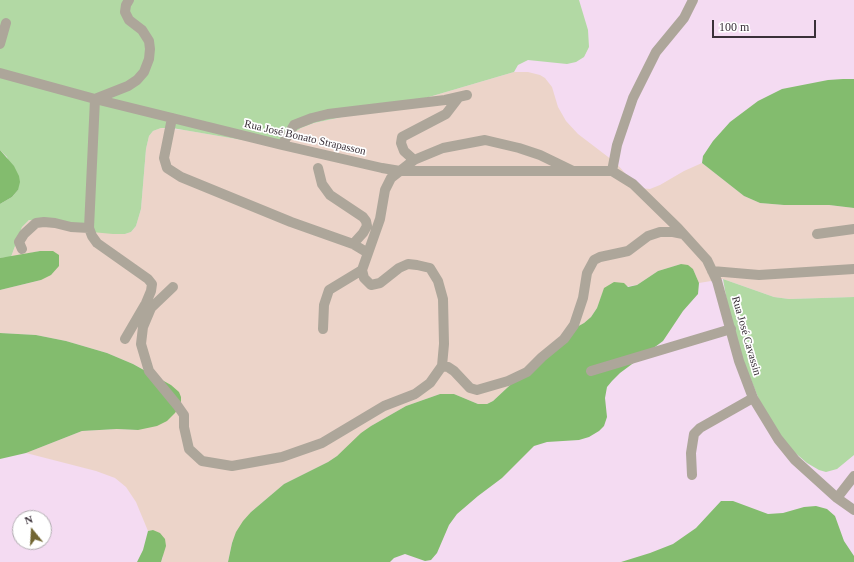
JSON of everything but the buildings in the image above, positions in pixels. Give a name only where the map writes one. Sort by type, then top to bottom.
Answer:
[{"type":"street","points":[[125,339],[152,291],[152,284],[148,279],[97,243],[89,228],[95,99],[128,86],[138,80],[144,72],[149,59],[149,41],[142,30],[129,20],[125,12],[126,5],[129,0]]},
{"type":"street","points":[[612,171],[617,145],[633,98],[656,52],[684,18],[693,0]]},
{"type":"street","points":[[0,44],[6,23]]},
{"type":"street","name":"Rua José Bonato Strapasson","points":[[0,73],[95,99],[282,145],[400,171],[612,171]]},
{"type":"street","points":[[282,145],[294,125],[312,118],[328,114],[409,105],[463,96],[446,114],[402,137],[401,143],[404,151],[414,160]]},
{"type":"street","points":[[172,118],[164,158],[167,168],[181,177],[291,222],[352,244],[368,253]]},
{"type":"street","points":[[173,287],[151,308],[143,327],[141,344],[149,372],[178,405],[184,415],[184,427],[189,449],[202,461],[232,466],[282,457],[322,443],[384,406],[415,394],[430,383],[442,366],[444,344],[443,299],[438,282],[430,268],[408,264],[399,268],[380,284],[371,284],[364,278],[362,270],[380,219],[385,190],[391,178],[414,160],[443,148],[485,140],[519,148],[540,155],[573,171]]},
{"type":"street","points":[[318,168],[322,184],[330,195],[363,217],[366,221],[367,226],[363,233],[352,244]]},
{"type":"street","name":"Rua José Cavassin","points":[[612,171],[633,184],[707,260],[717,281],[739,361],[753,398],[785,449],[795,460],[837,498],[852,505]]},
{"type":"street","points":[[22,249],[19,242],[36,223],[55,223],[71,227],[89,228]]},
{"type":"street","points":[[817,234],[854,229]]},
{"type":"street","points":[[442,366],[448,367],[454,371],[470,388],[477,390],[508,381],[527,372],[542,357],[564,339],[574,325],[580,310],[588,273],[594,260],[628,250],[648,236],[660,232],[683,234]]},
{"type":"street","points":[[712,271],[759,275],[854,269]]},
{"type":"street","points":[[323,329],[324,305],[329,290],[362,270]]},
{"type":"street","points":[[591,371],[731,329]]},
{"type":"street","points":[[692,475],[691,453],[694,434],[700,428],[753,398]]},
{"type":"street","points":[[837,498],[854,476]]},
{"type":"shaded area","points":[[514,72],[528,72],[545,78],[552,87],[558,107],[566,121],[578,134],[616,163],[640,188],[650,189],[660,185],[684,171],[702,163],[744,196],[760,203],[784,205],[829,205],[854,208],[854,297],[789,299],[774,297],[723,279],[699,283],[693,269],[681,264],[658,271],[637,285],[604,289],[597,308],[591,317],[584,323],[566,333],[493,401],[487,404],[478,404],[454,394],[440,394],[406,406],[371,426],[328,462],[284,484],[251,512],[232,542],[228,562],[161,562],[163,557],[153,530],[148,531],[136,502],[126,487],[115,478],[96,471],[26,453],[82,431],[117,429],[138,430],[160,378],[107,353],[66,341],[36,335],[0,333],[0,290],[41,280],[40,251],[11,257],[22,227],[29,220],[125,234],[131,232],[136,226],[141,209],[146,149],[149,136],[153,131],[161,128],[184,130],[254,142],[283,140],[301,128],[314,123],[412,102]]},
{"type":"green space","points":[[0,0],[579,0],[588,30],[589,47],[584,57],[576,62],[567,64],[528,60],[518,65],[514,72],[412,102],[314,123],[301,128],[283,140],[254,142],[172,128],[161,128],[153,131],[149,136],[146,149],[141,209],[136,226],[131,232],[125,234],[113,234],[81,231],[29,220],[22,227],[11,257],[0,258],[0,204],[12,197],[18,190],[7,157],[0,150]]},
{"type":"green space","points":[[854,79],[854,208],[829,205],[784,205],[760,203],[744,196],[702,163],[703,156],[713,141],[730,122],[758,101],[782,89],[828,80]]},
{"type":"green space","points":[[0,150],[14,166],[20,182],[18,190],[12,197],[0,204]]},
{"type":"green space","points":[[40,251],[53,251],[59,255],[59,266],[51,275],[41,280],[0,290],[0,258]]},
{"type":"green space","points":[[681,264],[688,265],[693,269],[699,283],[698,294],[683,311],[663,341],[620,373],[607,387],[605,398],[607,417],[604,426],[589,437],[579,440],[547,442],[534,446],[502,478],[457,514],[449,525],[437,553],[431,560],[425,561],[405,554],[394,558],[390,562],[228,562],[236,532],[251,512],[284,484],[337,456],[361,433],[371,426],[406,406],[440,394],[454,394],[478,404],[487,404],[493,401],[566,333],[584,323],[591,317],[597,308],[604,288],[614,282],[624,283],[628,287],[637,285],[658,271]]},
{"type":"green space","points":[[723,279],[774,297],[789,299],[854,297],[854,455],[837,469],[826,472],[807,463],[793,451],[767,419],[733,336]]},
{"type":"green space","points":[[0,333],[36,335],[66,341],[107,353],[133,364],[171,385],[179,392],[181,404],[167,421],[157,426],[138,430],[117,429],[82,431],[26,453],[0,459]]},
{"type":"green space","points":[[721,501],[733,501],[768,514],[783,513],[804,507],[816,506],[827,509],[835,516],[844,541],[854,556],[854,562],[621,562],[673,544],[696,528]]},
{"type":"green space","points":[[153,530],[160,533],[165,539],[166,546],[161,562],[137,562],[143,550],[148,531]]}]
